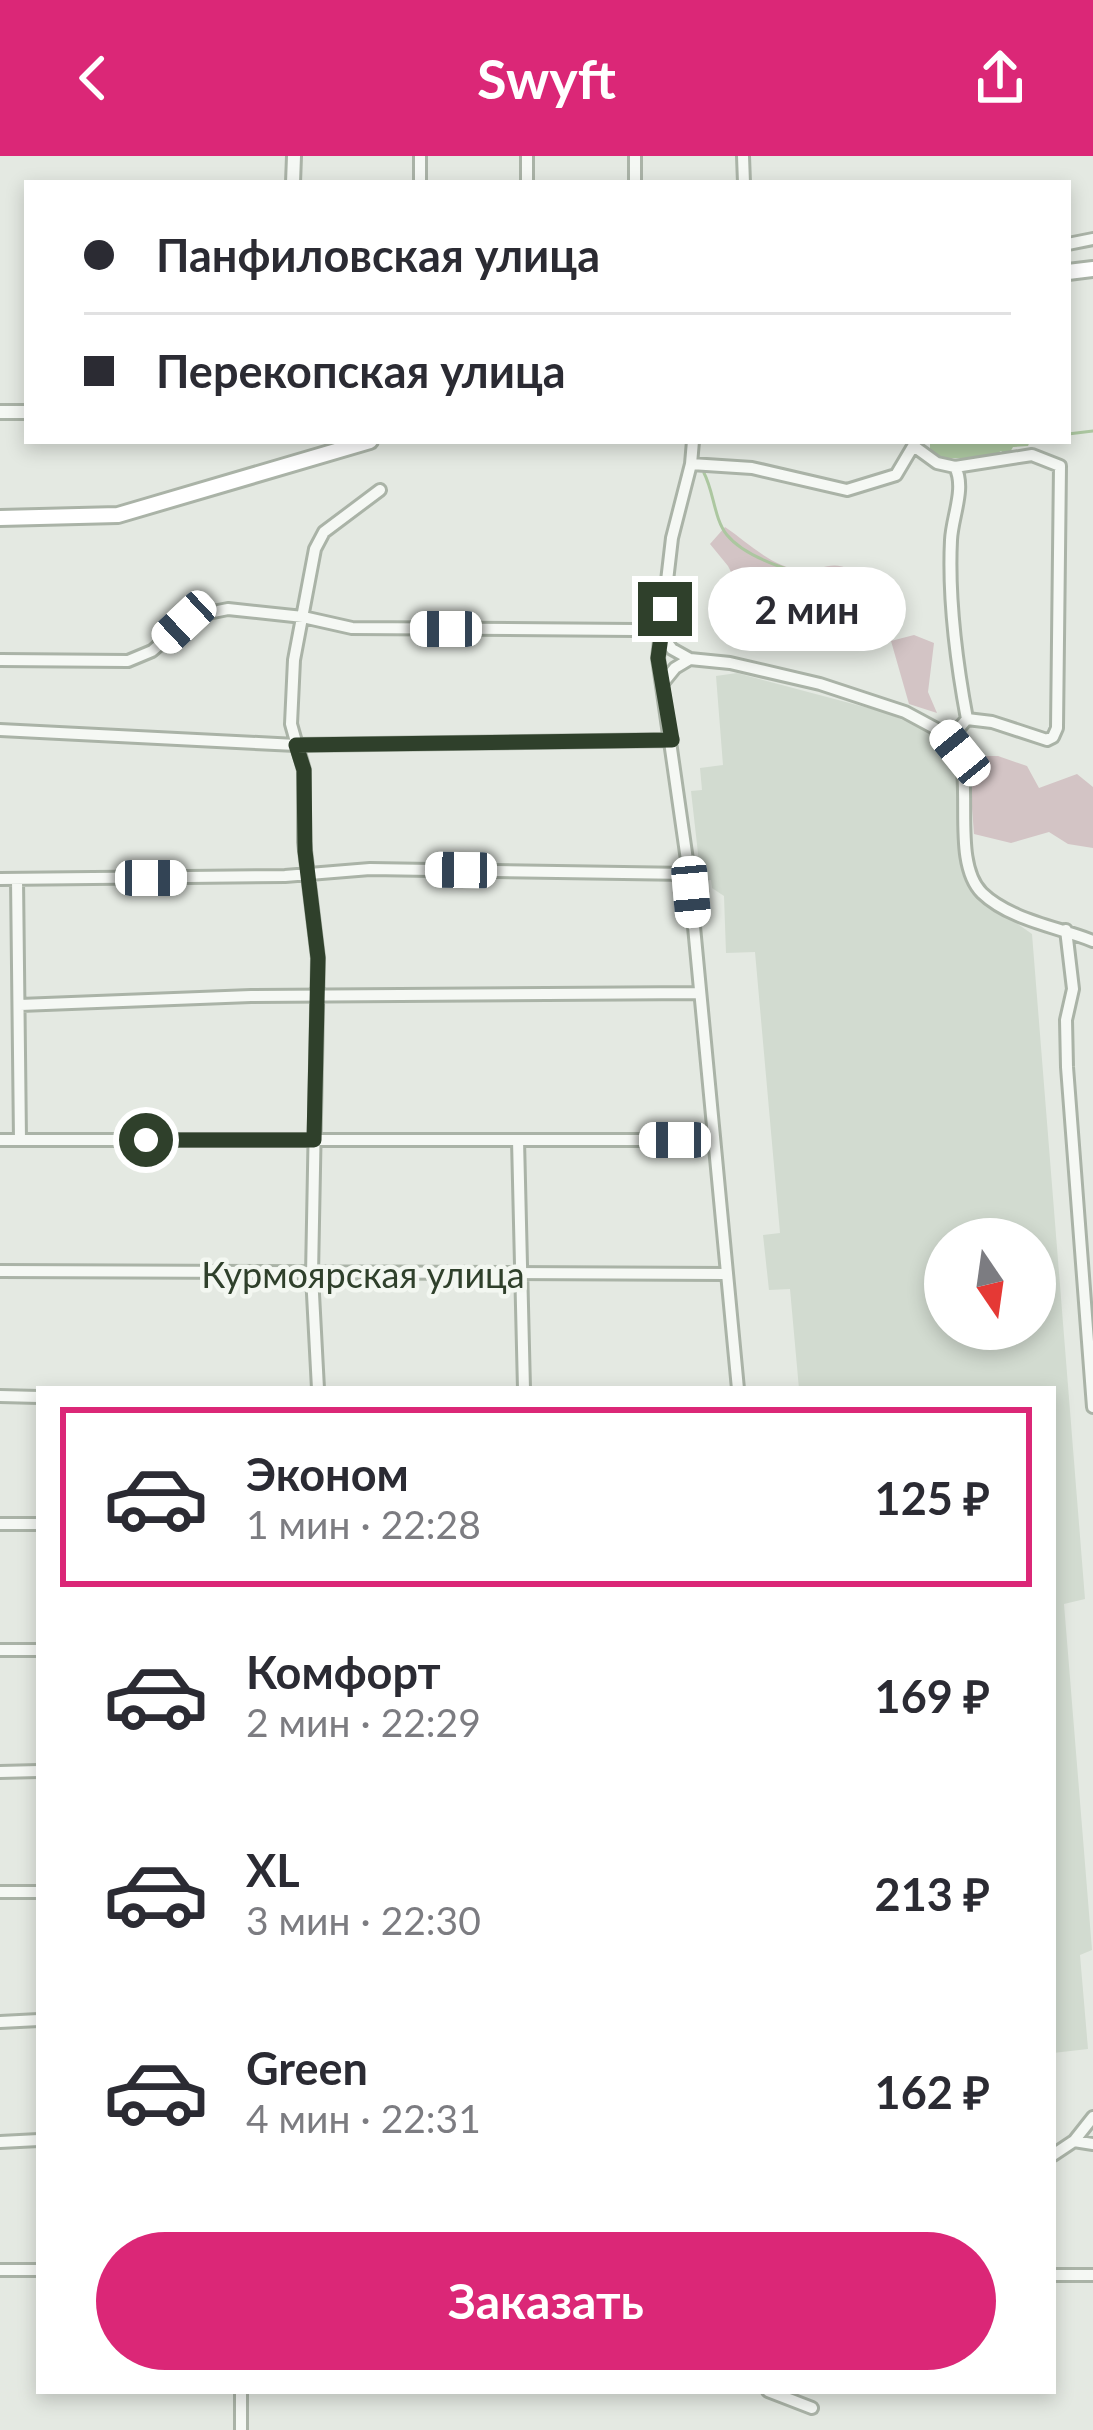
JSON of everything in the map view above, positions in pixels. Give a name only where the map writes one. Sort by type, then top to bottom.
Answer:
[{"type":"main road","points":[[0,518],[118,515],[360,444]]},
{"type":"street","points":[[693,444],[672,538],[658,658],[689,874],[738,1386]]},
{"type":"street","points":[[691,464],[752,468],[848,490],[896,475],[915,444],[937,463],[955,466],[1032,455],[1060,466],[1057,728],[1053,737],[1038,739],[967,719]]},
{"type":"street","points":[[955,466],[960,477],[951,537],[952,603],[967,719]]},
{"type":"street","points":[[318,1386],[312,1275],[318,958],[304,842],[304,770],[291,724],[292,686],[315,549],[325,532],[380,490]]},
{"type":"street","points":[[0,660],[128,661],[152,650],[184,622],[216,610],[303,617],[352,628],[635,630],[662,636],[672,649],[690,659],[730,663],[820,684],[905,712],[944,733],[953,734],[967,719]]},
{"type":"street","points":[[661,685],[690,659]]},
{"type":"street","points":[[0,730],[296,745],[672,740]]},
{"type":"street","points":[[944,733],[960,753],[966,843],[971,877],[979,890],[1021,916],[1093,941]]},
{"type":"street","points":[[0,878],[309,874],[370,868],[689,874]]},
{"type":"street","points":[[17,879],[20,1140]]},
{"type":"street","points":[[1066,931],[1073,989],[1066,1020],[1067,1067],[1093,1407]]},
{"type":"street","points":[[20,1006],[251,996],[700,993]]},
{"type":"street","points":[[518,1140],[524,1386]]},
{"type":"street","points":[[0,1141],[714,1140]]},
{"type":"street","name":"Курмоярская улица","points":[[0,1271],[727,1274]]},
{"type":"street","points":[[0,1396],[36,1396]]},
{"type":"street","points":[[0,1524],[36,1524]]},
{"type":"street","points":[[0,1650],[36,1650]]},
{"type":"street","points":[[0,1772],[36,1772]]},
{"type":"street","points":[[0,1892],[36,1892]]},
{"type":"street","points":[[0,2022],[36,2020]]},
{"type":"street","points":[[1056,2153],[1074,2141],[1093,2117]]},
{"type":"street","points":[[0,2142],[36,2140]]},
{"type":"street","points":[[1074,2141],[1093,2144]]},
{"type":"street","points":[[0,2270],[36,2270]]},
{"type":"street","points":[[1056,2275],[1093,2275]]},
{"type":"street","points":[[241,2430],[242,2394]]},
{"type":"street","points":[[776,2394],[812,2408]]},
{"type":"shaded area","points":[[930,444],[1029,444],[1013,447],[1008,456],[1001,451],[985,458],[943,460],[930,453]]},
{"type":"shaded area","points":[[725,527],[792,569],[833,566],[851,570],[864,601],[847,644],[826,632],[808,590],[785,596],[782,618],[774,622],[749,607],[728,566],[710,544]]},
{"type":"shaded area","points":[[914,635],[934,643],[928,692],[937,713],[909,704],[891,641]]},
{"type":"shaded area","points":[[737,673],[887,713],[945,739],[957,762],[962,861],[968,881],[979,897],[1032,934],[1055,1218],[924,1218],[924,1350],[1056,1350],[1056,1235],[1085,1599],[1064,1604],[1092,1950],[1080,1955],[1088,2049],[1056,2053],[1056,1386],[799,1386],[790,1289],[769,1290],[763,1235],[780,1233],[755,952],[726,953],[724,896],[712,888],[711,880],[701,880],[691,791],[702,790],[700,768],[723,765],[716,676]]},
{"type":"shaded area","points":[[968,756],[998,756],[1027,766],[1039,788],[1077,774],[1093,787],[1093,848],[1068,844],[1049,832],[1011,843],[974,834]]},
{"type":"waterway","points":[[1071,434],[1093,431]]},
{"type":"waterway","points":[[704,473],[723,529],[739,546],[793,571],[868,589]]},
{"type":"route","points":[[146,1140],[314,1140],[318,958],[305,851],[304,770],[296,745],[672,740],[658,658],[665,609]]}]
